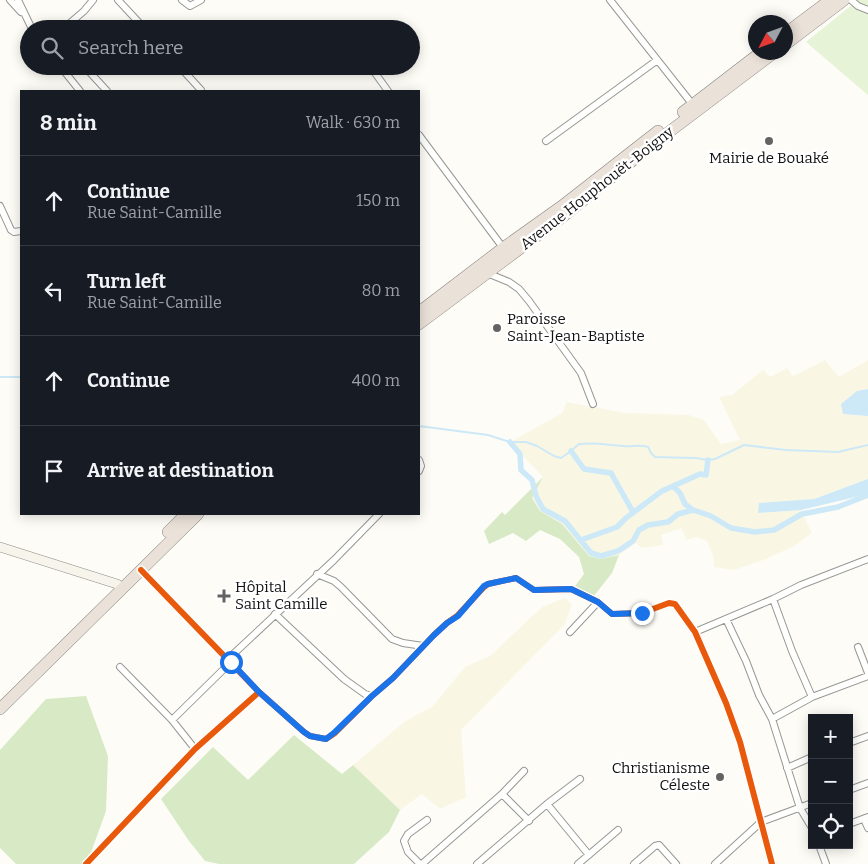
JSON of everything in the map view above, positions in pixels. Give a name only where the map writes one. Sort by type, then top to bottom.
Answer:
[{"type":"highway","points":[[793,28],[830,0]]},
{"type":"highway","points":[[793,39],[844,0]]},
{"type":"highway","name":"Avenue Houphouët-Boigny","points":[[420,323],[487,272],[506,252],[562,206],[751,60]]},
{"type":"highway","name":"Avenue Houphouët-Boigny","points":[[420,311],[506,252],[561,218],[657,141],[764,60]]},
{"type":"highway","points":[[0,709],[120,586],[185,515]]},
{"type":"highway","points":[[0,699],[120,586],[141,570],[197,515]]},
{"type":"street","points":[[10,0],[24,15]]},
{"type":"street","points":[[18,0],[27,20]]},
{"type":"street","points":[[74,20],[93,0]]},
{"type":"street","points":[[118,0],[137,20]]},
{"type":"street","points":[[182,0],[190,6],[201,0]]},
{"type":"street","points":[[610,0],[692,105]]},
{"type":"street","points":[[851,0],[858,6],[868,10]]},
{"type":"street","points":[[546,141],[656,61]]},
{"type":"street","points":[[67,75],[79,90]]},
{"type":"street","points":[[92,75],[105,90]]},
{"type":"street","points":[[187,75],[201,90]]},
{"type":"street","points":[[376,75],[387,90]]},
{"type":"street","points":[[420,135],[506,252]]},
{"type":"street","points":[[0,206],[11,230],[14,232],[20,231]]},
{"type":"street","points":[[487,272],[509,282],[519,289],[529,301],[581,373],[593,404]]},
{"type":"street","points":[[172,720],[275,614],[379,515]]},
{"type":"street","points":[[0,547],[120,586]]},
{"type":"street","points":[[695,632],[801,585],[868,558]]},
{"type":"street","points":[[141,570],[259,692],[304,732],[310,736],[326,739],[393,678],[447,623],[458,616],[484,586],[488,584],[516,578],[537,591],[571,589],[598,602],[612,614],[642,613],[672,603],[678,607],[695,632],[726,703],[740,742],[771,863]]},
{"type":"street","points":[[317,574],[334,581],[392,639],[423,646]]},
{"type":"street","points":[[773,599],[792,651],[812,697]]},
{"type":"street","points":[[570,632],[598,602]]},
{"type":"street","points":[[275,614],[344,679],[365,694],[372,696]]},
{"type":"street","points":[[726,619],[746,661],[759,695],[772,719],[800,808],[808,821]]},
{"type":"street","points":[[772,719],[812,697],[868,674],[858,647]]},
{"type":"street","points":[[120,667],[172,720],[195,748]]},
{"type":"street","points":[[86,864],[195,748],[259,692]]},
{"type":"street","points":[[853,742],[868,736]]},
{"type":"street","points":[[787,768],[808,759]]},
{"type":"street","points":[[428,820],[408,834],[404,841],[408,852],[417,863],[502,794],[524,771]]},
{"type":"street","points":[[477,864],[547,804],[580,779]]},
{"type":"street","points":[[853,789],[868,783]]},
{"type":"street","points":[[502,794],[529,821]]},
{"type":"street","points":[[547,804],[589,855]]},
{"type":"street","points":[[716,864],[761,822],[810,804]]},
{"type":"street","points":[[853,823],[866,818],[868,828]]},
{"type":"street","points":[[578,864],[618,830]]},
{"type":"street","points":[[634,864],[655,846],[659,845],[676,864]]},
{"type":"street","points":[[820,849],[826,864]]},
{"type":"shaded area","points":[[825,360],[839,377],[868,360],[868,389],[857,391],[843,414],[868,416],[868,479],[814,499],[759,503],[759,513],[801,510],[812,533],[794,546],[766,559],[734,570],[714,567],[713,556],[707,541],[696,537],[687,540],[681,528],[661,535],[663,545],[642,548],[636,543],[619,555],[601,559],[589,556],[562,524],[540,511],[532,498],[543,477],[510,442],[562,413],[567,402],[625,413],[689,415],[704,420],[721,444],[740,440],[719,397],[732,395],[763,370],[770,377],[787,368],[793,376]]},
{"type":"shaded area","points":[[565,598],[572,604],[565,624],[461,730],[466,797],[440,809],[422,794],[400,810],[353,765],[404,722],[433,706],[465,667],[490,656],[542,607]]},
{"type":"green space","points":[[858,0],[868,0],[868,95],[806,42]]},
{"type":"green space","points":[[543,477],[532,498],[540,511],[562,524],[589,556],[601,559],[619,555],[612,573],[593,597],[575,586],[584,574],[579,557],[560,539],[540,530],[526,541],[513,533],[489,544],[484,531],[502,512],[505,515]]},
{"type":"green space","points":[[86,696],[108,756],[106,811],[89,858],[82,864],[16,864],[0,848],[0,750],[46,699]]},
{"type":"green space","points":[[294,735],[342,774],[353,765],[400,810],[389,832],[354,864],[219,864],[205,861],[161,799],[213,747],[248,780]]},
{"type":"water","points":[[868,389],[868,416],[843,414],[841,404],[857,391]]},
{"type":"water","points":[[868,479],[868,494],[801,510],[758,513],[759,503],[814,499]]},
{"type":"waterway","points":[[0,377],[20,377]]},
{"type":"waterway","points":[[420,426],[488,435],[510,442],[526,442],[561,458],[579,444],[585,443],[645,446],[648,447],[655,457],[708,460],[715,459],[744,445],[786,450],[838,452],[868,445]]},
{"type":"waterway","points":[[510,442],[520,454],[521,470],[532,480],[536,496],[543,509],[565,521],[591,553],[601,556],[618,551],[633,541],[639,530],[648,525],[668,522],[678,514],[693,510]]},
{"type":"waterway","points":[[571,451],[584,469],[611,473],[633,512]]},
{"type":"waterway","points":[[581,540],[617,527],[662,491],[700,474],[706,475],[708,460]]},
{"type":"waterway","points":[[673,486],[680,493],[685,504],[693,510],[711,516],[731,528],[755,532],[774,530],[802,514],[838,507],[868,495]]},
{"type":"cycle path","points":[[141,570],[259,692],[304,732],[310,736],[326,739],[335,733],[393,678],[434,635],[457,616],[488,584],[516,578],[534,590],[571,589],[598,602],[612,614],[642,613],[669,603],[675,604],[695,632],[726,703],[740,742],[772,864]]},
{"type":"cycle path","points":[[86,864],[195,749],[259,692]]},
{"type":"place","name":"Mairie de Bouaké","points":[[769,141]]},
{"type":"place","name":"Paroisse Saint-Jean-Baptiste","points":[[497,328]]},
{"type":"place","name":"Hôpital Saint Camille","points":[[224,596]]},
{"type":"place","name":"Christianisme Céleste","points":[[720,777]]},
{"type":"route","points":[[231,662],[259,692],[304,732],[310,736],[326,739],[393,678],[434,635],[458,616],[478,592],[488,584],[516,578],[537,591],[571,589],[598,602],[612,614],[642,613]]}]
